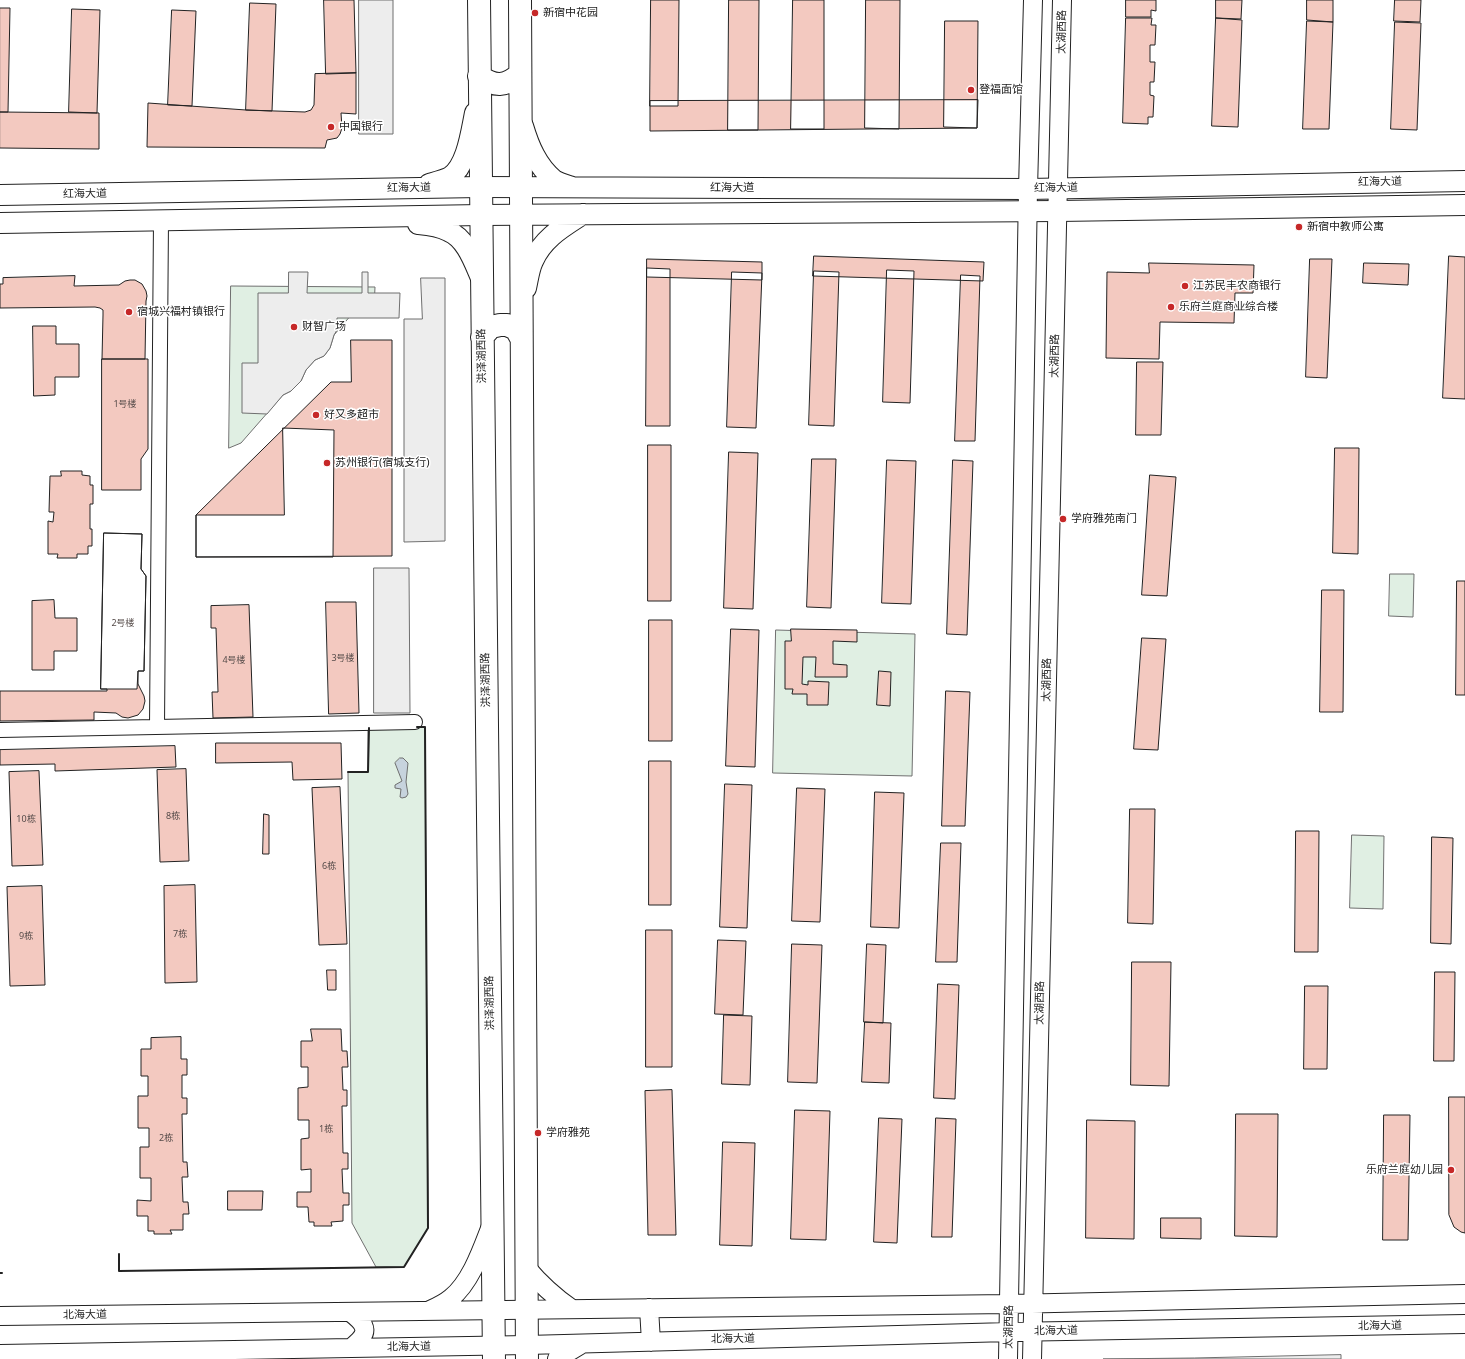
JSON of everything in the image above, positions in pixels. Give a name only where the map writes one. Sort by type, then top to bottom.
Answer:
[{"type":"main road","name":"洪泽湖西路","points":[[479,0],[494,1352]]},
{"type":"main road","points":[[520,0],[527,1352]]},
{"type":"main road","points":[[416,188],[450,177],[462,162],[468,147],[479,84],[489,82],[497,85],[505,83],[520,74]]},
{"type":"main road","points":[[520,115],[529,146],[536,159],[555,180],[573,188]]},
{"type":"main road","name":"红海大道","points":[[0,195],[480,187],[1058,188],[1465,181]]},
{"type":"main road","name":"红海大道","points":[[0,223],[481,215],[1058,211],[1465,205]]},
{"type":"main road","points":[[521,312],[532,262],[540,247],[549,237],[583,214]]},
{"type":"main road","points":[[374,217],[437,227],[450,231],[470,251],[482,278]]},
{"type":"main road","points":[[482,337],[491,327],[500,325],[516,329],[521,338]]},
{"type":"main road","points":[[492,1188],[498,1196],[506,1198],[514,1197],[526,1183]]},
{"type":"street","name":"太湖西路","points":[[1008,1359],[1028,188],[1033,0]]},
{"type":"street","name":"太湖西路","points":[[1032,1359],[1062,0]]},
{"type":"street","points":[[157,726],[161,220]]},
{"type":"street","points":[[0,730],[415,722]]},
{"type":"street","points":[[429,1311],[451,1298],[466,1281],[477,1262],[492,1223]]},
{"type":"street","points":[[526,1267],[542,1287],[572,1309]]},
{"type":"street","name":"北海大道","points":[[0,1316],[1033,1304],[1465,1294]]},
{"type":"street","points":[[1144,1301],[1144,1330]]},
{"type":"street","points":[[649,1308],[651,1342]]},
{"type":"street","points":[[350,1312],[361,1321],[365,1330],[362,1339],[351,1348]]},
{"type":"street","name":"北海大道","points":[[0,1354],[417,1347],[494,1352],[527,1352],[583,1343],[1009,1332],[1465,1324]]},
{"type":"street","points":[[557,1359],[583,1343]]},
{"type":"street","points":[[417,1347],[445,1359]]},
{"type":"green space","points":[[231,286],[375,287],[374,309],[352,314],[334,335],[330,348],[324,356],[315,360],[306,370],[301,381],[291,391],[283,395],[241,443],[229,448]]},
{"type":"green space","points":[[1390,574],[1414,574],[1413,617],[1389,616]]},
{"type":"green space","points":[[776,630],[915,634],[912,776],[773,773]]},
{"type":"green space","points":[[425,727],[428,1228],[404,1267],[376,1267],[352,1223],[348,772],[368,772],[368,728]]},
{"type":"green space","points":[[1352,835],[1384,836],[1383,909],[1350,908]]},
{"type":"shaded area","points":[[359,0],[393,0],[393,134],[359,134]]},
{"type":"shaded area","points":[[289,272],[308,272],[307,293],[362,293],[362,272],[368,272],[368,293],[400,293],[399,318],[337,318],[337,330],[330,348],[324,356],[315,360],[306,370],[301,381],[291,391],[283,395],[267,414],[242,413],[242,363],[258,363],[258,293],[288,293]]},
{"type":"shaded area","points":[[421,278],[445,278],[445,541],[404,542],[404,319],[422,319]]},
{"type":"shaded area","points":[[374,568],[409,568],[410,713],[374,713]]},
{"type":"shaded area","points":[[400,758],[403,758],[408,763],[406,782],[408,794],[406,797],[402,798],[400,797],[401,789],[395,788],[395,785],[402,781],[395,763]]},
{"type":"shaded area","points":[[1341,1355],[1341,1359],[1103,1359],[1194,1358]]},
{"type":"building","points":[[324,0],[354,0],[356,73],[326,74]]},
{"type":"building","points":[[651,0],[679,0],[678,106],[650,106]]},
{"type":"building","points":[[729,0],[759,0],[758,130],[728,130]]},
{"type":"building","points":[[793,0],[824,0],[824,129],[791,129]]},
{"type":"building","points":[[866,0],[900,0],[899,129],[865,128]]},
{"type":"building","points":[[1126,0],[1156,0],[1156,11],[1151,10],[1151,17],[1126,17]]},
{"type":"building","points":[[1216,0],[1242,0],[1241,19],[1216,18]]},
{"type":"building","points":[[1307,0],[1333,0],[1333,22],[1307,20]]},
{"type":"building","points":[[1395,0],[1421,0],[1420,22],[1394,21]]},
{"type":"building","points":[[250,3],[276,4],[272,111],[246,110]]},
{"type":"building","points":[[0,8],[10,8],[8,112],[0,112]]},
{"type":"building","points":[[72,9],[100,10],[97,113],[69,112]]},
{"type":"building","points":[[172,10],[196,11],[192,106],[168,105]]},
{"type":"building","points":[[1126,18],[1152,18],[1151,25],[1156,25],[1155,45],[1150,45],[1150,62],[1155,62],[1154,82],[1150,82],[1150,95],[1154,96],[1153,117],[1148,117],[1148,124],[1123,123]]},
{"type":"building","points":[[1216,18],[1242,20],[1238,127],[1212,126]]},
{"type":"building","points":[[945,21],[978,21],[977,128],[944,127]]},
{"type":"building","points":[[1307,21],[1333,22],[1329,129],[1303,129]]},
{"type":"building","points":[[1395,22],[1421,23],[1417,130],[1391,129]]},
{"type":"building","points":[[356,73],[356,114],[341,113],[342,128],[340,134],[337,138],[327,140],[325,148],[147,147],[148,103],[246,110],[305,112],[311,110],[314,105],[315,74]]},
{"type":"building","points":[[978,100],[977,128],[650,131],[650,101]]},
{"type":"building","points":[[0,112],[99,113],[99,149],[0,148]]},
{"type":"building","points":[[814,256],[984,262],[983,281],[813,276]]},
{"type":"building","points":[[1449,256],[1465,257],[1465,399],[1443,398]]},
{"type":"building","points":[[647,259],[762,262],[762,280],[647,277]]},
{"type":"building","points":[[1310,259],[1332,259],[1327,378],[1306,377]]},
{"type":"building","name":"乐府兰庭商业综合楼","points":[[1149,263],[1254,265],[1253,293],[1235,293],[1234,323],[1160,322],[1159,359],[1106,358],[1107,272],[1149,273]]},
{"type":"building","points":[[1364,263],[1409,264],[1408,285],[1363,283]]},
{"type":"building","points":[[647,268],[670,269],[670,426],[646,426]]},
{"type":"building","points":[[887,270],[914,271],[910,403],[883,402]]},
{"type":"building","points":[[814,271],[839,272],[834,426],[809,425]]},
{"type":"building","points":[[732,272],[762,273],[756,428],[727,427]]},
{"type":"building","points":[[961,275],[980,276],[975,441],[955,441]]},
{"type":"building","points":[[75,276],[74,286],[119,285],[130,280],[135,280],[142,284],[147,296],[145,359],[102,359],[103,310],[100,308],[0,308],[0,284],[3,284],[3,278]]},
{"type":"building","points":[[33,326],[56,326],[56,344],[79,344],[79,377],[55,377],[55,395],[34,396]]},
{"type":"building","points":[[351,340],[392,340],[392,556],[196,557],[196,515],[331,382],[351,382]]},
{"type":"building","points":[[102,359],[148,359],[148,449],[141,459],[141,490],[102,490]]},
{"type":"building","points":[[1137,362],[1163,362],[1161,435],[1136,435]]},
{"type":"building","points":[[283,428],[334,430],[333,557],[196,557],[196,515],[284,515]]},
{"type":"building","points":[[648,445],[671,445],[671,601],[648,601]]},
{"type":"building","points":[[1335,448],[1359,448],[1358,554],[1333,553]]},
{"type":"building","points":[[729,452],[758,453],[753,609],[724,608]]},
{"type":"building","points":[[812,459],[836,459],[831,608],[807,607]]},
{"type":"building","points":[[887,460],[916,461],[911,604],[882,603]]},
{"type":"building","points":[[953,460],[973,461],[967,635],[947,634]]},
{"type":"building","points":[[61,471],[82,471],[82,475],[90,476],[90,485],[93,485],[93,504],[90,504],[92,546],[88,546],[88,554],[77,554],[77,558],[57,558],[58,554],[48,554],[48,521],[53,522],[54,512],[49,512],[50,476],[61,476]]},
{"type":"building","points":[[1150,475],[1176,477],[1167,596],[1142,595]]},
{"type":"building","points":[[104,533],[142,534],[141,569],[146,576],[144,671],[138,671],[138,684],[145,701],[143,709],[138,715],[128,718],[122,717],[116,713],[94,712],[94,720],[0,721],[0,691],[107,691],[107,689],[101,689]]},
{"type":"building","points":[[104,533],[142,534],[141,569],[146,576],[144,671],[138,671],[137,689],[101,689]]},
{"type":"building","points":[[1457,581],[1465,581],[1465,695],[1456,695]]},
{"type":"building","points":[[1322,590],[1344,590],[1343,712],[1320,712]]},
{"type":"building","points":[[54,600],[55,618],[77,618],[77,651],[54,651],[54,670],[32,670],[32,601]]},
{"type":"building","points":[[326,602],[356,602],[359,713],[329,714]]},
{"type":"building","points":[[249,605],[253,717],[213,718],[212,692],[218,692],[216,628],[211,628],[211,606]]},
{"type":"building","points":[[649,620],[672,620],[672,741],[649,741]]},
{"type":"building","points":[[731,629],[759,630],[755,767],[726,766]]},
{"type":"building","points":[[791,629],[857,630],[857,642],[833,641],[833,664],[847,665],[847,677],[815,677],[816,657],[803,657],[802,684],[808,685],[808,681],[829,682],[828,705],[807,705],[807,694],[792,694],[793,689],[785,689],[785,641],[791,641]]},
{"type":"building","points":[[1142,638],[1166,639],[1158,750],[1134,749]]},
{"type":"building","points":[[879,671],[891,672],[890,706],[877,705]]},
{"type":"building","points":[[946,691],[970,692],[965,826],[942,826]]},
{"type":"building","points":[[216,743],[341,743],[342,779],[293,780],[292,762],[216,763]]},
{"type":"building","points":[[175,746],[176,767],[55,771],[55,764],[0,765],[0,750]]},
{"type":"building","points":[[649,761],[671,761],[671,905],[649,905]]},
{"type":"building","points":[[186,769],[189,861],[160,862],[157,770]]},
{"type":"building","points":[[39,771],[43,865],[12,866],[9,772]]},
{"type":"building","points":[[725,784],[752,785],[747,928],[720,927]]},
{"type":"building","points":[[340,787],[347,944],[319,945],[312,788]]},
{"type":"building","points":[[797,788],[825,789],[820,922],[792,921]]},
{"type":"building","points":[[875,792],[904,793],[899,928],[871,927]]},
{"type":"building","points":[[1130,809],[1155,809],[1153,924],[1128,923]]},
{"type":"building","points":[[264,814],[269,815],[269,854],[263,854]]},
{"type":"building","points":[[1296,831],[1319,831],[1318,952],[1295,952]]},
{"type":"building","points":[[1432,837],[1453,838],[1451,944],[1431,943]]},
{"type":"building","points":[[941,843],[961,843],[957,962],[936,962]]},
{"type":"building","points":[[195,885],[197,982],[165,983],[164,886]]},
{"type":"building","points":[[42,886],[45,985],[10,986],[7,887]]},
{"type":"building","points":[[646,930],[672,930],[672,1067],[646,1067]]},
{"type":"building","points":[[718,940],[746,941],[743,1015],[715,1014]]},
{"type":"building","points":[[792,944],[822,945],[817,1083],[788,1082]]},
{"type":"building","points":[[867,944],[886,945],[883,1023],[864,1022]]},
{"type":"building","points":[[1132,962],[1171,962],[1169,1086],[1131,1085]]},
{"type":"building","points":[[327,970],[336,970],[336,990],[328,990]]},
{"type":"building","points":[[1435,972],[1455,972],[1454,1061],[1434,1061]]},
{"type":"building","points":[[938,984],[959,985],[955,1099],[934,1098]]},
{"type":"building","points":[[1305,986],[1328,986],[1327,1069],[1304,1069]]},
{"type":"building","points":[[724,1015],[752,1016],[750,1085],[722,1084]]},
{"type":"building","points":[[865,1022],[891,1023],[889,1083],[862,1082]]},
{"type":"building","points":[[311,1029],[341,1029],[342,1051],[347,1051],[348,1067],[342,1067],[343,1090],[347,1090],[347,1106],[342,1106],[343,1153],[348,1153],[348,1169],[342,1169],[343,1193],[349,1193],[349,1205],[343,1205],[343,1221],[331,1222],[332,1226],[314,1226],[314,1222],[309,1222],[308,1207],[297,1207],[297,1192],[311,1192],[311,1169],[301,1170],[301,1139],[309,1138],[309,1120],[298,1120],[298,1088],[308,1087],[308,1067],[301,1067],[301,1041],[312,1041]]},
{"type":"building","points":[[181,1037],[181,1059],[187,1059],[187,1075],[182,1075],[182,1098],[187,1098],[187,1114],[182,1114],[183,1162],[187,1162],[188,1177],[182,1177],[183,1202],[188,1202],[189,1214],[183,1214],[183,1230],[170,1230],[172,1234],[154,1234],[154,1231],[148,1231],[148,1216],[137,1216],[137,1200],[151,1201],[151,1178],[140,1178],[140,1147],[149,1147],[149,1128],[138,1128],[138,1096],[148,1096],[148,1076],[141,1076],[141,1049],[151,1049],[151,1038]]},
{"type":"building","points":[[672,1090],[676,1235],[648,1235],[645,1091]]},
{"type":"building","points":[[1449,1097],[1465,1097],[1465,1233],[1454,1227],[1449,1215]]},
{"type":"building","points":[[795,1110],[830,1111],[826,1240],[791,1239]]},
{"type":"building","points":[[1236,1114],[1278,1114],[1277,1237],[1235,1236]]},
{"type":"building","points":[[1384,1115],[1410,1115],[1408,1240],[1383,1240]]},
{"type":"building","points":[[879,1118],[902,1119],[897,1243],[874,1242]]},
{"type":"building","points":[[936,1118],[956,1119],[952,1237],[932,1237]]},
{"type":"building","points":[[1087,1120],[1135,1121],[1134,1239],[1086,1238]]},
{"type":"building","points":[[723,1142],[755,1143],[752,1246],[720,1245]]},
{"type":"building","points":[[228,1191],[263,1191],[262,1210],[228,1210]]},
{"type":"building","points":[[1161,1218],[1201,1218],[1201,1239],[1161,1238]]},
{"type":"wall","points":[[119,1254],[119,1271],[404,1267],[428,1228],[425,727],[417,727]]},
{"type":"wall","points":[[348,772],[368,772],[369,728]]},
{"type":"place","name":"新宿中花园","points":[[535,13]]},
{"type":"place","name":"登福面馆","points":[[971,90]]},
{"type":"place","name":"中国银行","points":[[331,127]]},
{"type":"place","name":"新宿中教师公寓","points":[[1299,227]]},
{"type":"place","name":"江苏民丰农商银行","points":[[1185,286]]},
{"type":"place","name":"乐府兰庭商业综合楼","points":[[1171,307]]},
{"type":"place","name":"宿城兴福村镇银行","points":[[129,312]]},
{"type":"place","name":"财智广场","points":[[294,327]]},
{"type":"place","name":"好又多超市","points":[[316,415]]},
{"type":"place","name":"苏州银行(宿城支行)","points":[[327,463]]},
{"type":"place","name":"学府雅苑南门","points":[[1063,519]]},
{"type":"place","name":"学府雅苑","points":[[538,1133]]},
{"type":"place","name":"乐府兰庭幼儿园","points":[[1451,1170]]}]
